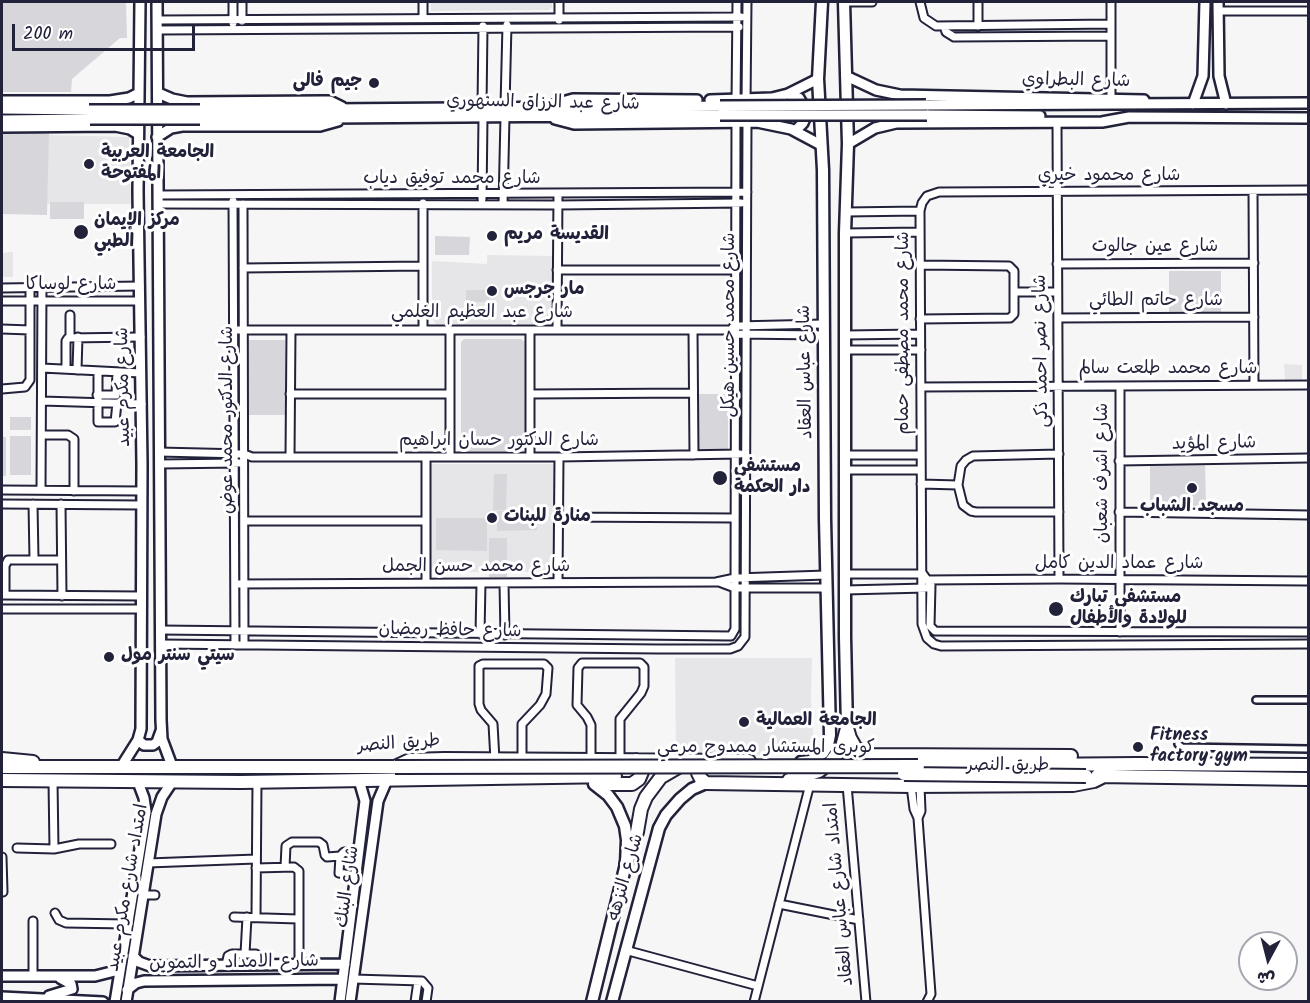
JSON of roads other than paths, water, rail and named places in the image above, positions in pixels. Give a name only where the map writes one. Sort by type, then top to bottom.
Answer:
[{"type":"highway","points":[[848,728],[849,738],[855,747],[863,753],[873,755],[868,762],[868,775],[873,782],[881,785]]},
{"type":"highway","points":[[779,783],[819,771],[825,767],[839,752],[848,728]]},
{"type":"highway","name":"طريق النصر","points":[[873,755],[1120,757],[1137,764],[1308,765]]},
{"type":"highway","name":"طريق النصر","points":[[2,759],[29,760],[52,768],[395,766],[410,760],[495,759],[801,762]]},
{"type":"highway","name":"طريق النصر","points":[[2,788],[34,788],[53,781],[388,780],[410,787],[632,784],[639,779],[642,772],[641,765],[635,760]]},
{"type":"highway","points":[[706,760],[699,767],[701,779],[706,783]]},
{"type":"highway","points":[[626,864],[644,802],[652,787],[661,777],[675,768],[706,760]]},
{"type":"highway","name":"كوبرى المستشار ممدوح مرعي","points":[[395,766],[784,767],[1137,764]]},
{"type":"highway","points":[[2,767],[52,768]]},
{"type":"highway","name":"كوبرى المستشار ممدوح مرعي","points":[[388,780],[931,774],[1104,776]]},
{"type":"highway","name":"طريق النصر","points":[[706,783],[915,786],[1073,785],[1094,781],[1104,776],[1308,779]]},
{"type":"highway","points":[[2,780],[53,781]]},
{"type":"main road","name":"شارع عباس العقاد","points":[[801,762],[810,761],[819,756],[826,749],[829,740],[823,182],[818,79],[822,2]]},
{"type":"main road","name":"شارع عباس العقاد","points":[[844,2],[848,144],[845,212],[845,591],[848,728]]},
{"type":"main road","name":"شارع النزهه","points":[[612,1002],[654,839],[664,819],[680,799],[692,789],[706,783]]},
{"type":"main road","name":"شارع النزهه","points":[[592,1002],[626,864],[627,840],[622,816],[608,795],[594,784]]},
{"type":"main road","points":[[620,890],[634,894],[638,902]]},
{"type":"street","name":"شارع مكرم عبيد","points":[[121,766],[138,740],[141,729],[142,404],[138,134],[140,2]]},
{"type":"street","name":"شارع مكرم عبيد","points":[[157,2],[161,731],[172,766]]},
{"type":"street","points":[[233,2],[233,29]]},
{"type":"street","points":[[242,2],[242,29]]},
{"type":"street","points":[[423,2],[423,18]]},
{"type":"street","points":[[559,2],[559,28]]},
{"type":"street","name":"شارع محمد حسين هيكل","points":[[737,2],[736,27],[741,100],[747,121],[745,637],[738,646]]},
{"type":"street","name":"شارع محمد حسين هيكل","points":[[730,636],[735,629],[736,121],[741,100],[747,2]]},
{"type":"street","points":[[844,2],[872,2]]},
{"type":"street","points":[[920,2],[922,14],[927,22],[936,26],[1111,24]]},
{"type":"street","points":[[978,2],[978,26]]},
{"type":"street","points":[[1111,2],[1111,98]]},
{"type":"street","points":[[1194,104],[1203,76],[1204,2]]},
{"type":"street","points":[[1226,104],[1219,76],[1218,6],[1308,11]]},
{"type":"street","points":[[157,20],[746,17]]},
{"type":"street","points":[[482,107],[483,18]]},
{"type":"street","points":[[505,106],[507,18]]},
{"type":"street","points":[[944,26],[946,32],[954,37],[1111,36]]},
{"type":"street","points":[[157,30],[746,27]]},
{"type":"street","name":"شارع البطراوي","points":[[846,76],[876,90],[910,96],[1141,99],[1154,105],[1308,103]]},
{"type":"street","points":[[1203,76],[1211,83],[1215,82],[1219,76]]},
{"type":"street","name":"شارع عبد الرزاق السنهوري","points":[[158,93],[187,102],[330,101],[343,113],[505,117],[550,112],[573,99],[741,100],[788,94],[818,79]]},
{"type":"street","points":[[871,130],[868,109],[876,90]]},
{"type":"street","points":[[2,101],[123,100],[139,93]]},
{"type":"street","points":[[788,94],[799,98],[806,112],[803,123],[795,131]]},
{"type":"street","points":[[105,101],[112,111],[112,118],[107,126]]},
{"type":"street","points":[[186,126],[181,113],[182,106],[187,102]]},
{"type":"street","points":[[550,112],[926,110],[1154,105]]},
{"type":"street","name":"شارع عبد الرزاق السنهوري","points":[[157,137],[171,128],[186,126],[320,126],[335,122],[343,113],[505,106],[550,112],[557,121],[574,124],[736,121],[769,123],[795,131],[821,145]]},
{"type":"street","points":[[2,109],[343,113]]},
{"type":"street","points":[[926,110],[1129,117]]},
{"type":"street","points":[[2,120],[343,113]]},
{"type":"street","points":[[482,205],[483,117]]},
{"type":"street","points":[[503,205],[505,117]]},
{"type":"street","name":"شارع البطراوي","points":[[848,144],[871,130],[896,123],[1102,122],[1129,117],[1308,118]]},
{"type":"street","name":"شارع نصر احمد ذكى","points":[[1057,122],[1059,579]]},
{"type":"street","points":[[2,127],[107,126],[126,128],[138,134]]},
{"type":"street","name":"شارع محمود خيري","points":[[920,211],[924,199],[939,192],[1308,190]]},
{"type":"street","points":[[1253,191],[1254,385]]},
{"type":"street","name":"شارع محمد توفيق دياب","points":[[158,200],[233,195],[747,192]]},
{"type":"street","points":[[557,329],[558,194]]},
{"type":"street","name":"شارع الدكتور محمد عوض","points":[[233,195],[235,645]]},
{"type":"street","name":"شارع الدكتور محمد عوض","points":[[243,195],[248,455],[244,463],[244,645]]},
{"type":"street","points":[[423,329],[424,195]]},
{"type":"street","name":"شارع محمد توفيق دياب","points":[[158,200],[233,206],[747,202]]},
{"type":"street","points":[[845,212],[920,211]]},
{"type":"street","name":"شارع محمد مصطفى حمام","points":[[920,211],[921,484],[925,578],[931,588],[930,626],[935,631],[1033,632]]},
{"type":"street","points":[[845,233],[920,232]]},
{"type":"street","name":"شارع عين جالوت","points":[[1057,264],[1254,263]]},
{"type":"street","points":[[920,265],[1009,266],[1014,271],[1014,314],[1010,318],[920,319]]},
{"type":"street","points":[[243,268],[423,266]]},
{"type":"street","points":[[557,270],[736,270]]},
{"type":"street","name":"شارع لوساكا","points":[[2,288],[140,286]]},
{"type":"street","points":[[2,389],[21,389],[28,384],[30,288]]},
{"type":"street","points":[[41,490],[42,288]]},
{"type":"street","points":[[1014,292],[1058,292]]},
{"type":"street","name":"شارع لوساكا","points":[[2,301],[140,301]]},
{"type":"street","points":[[70,315],[77,370]]},
{"type":"street","name":"شارع حاتم الطائي","points":[[1058,318],[1254,317]]},
{"type":"street","name":"شارع عبد العظيم الغلمي","points":[[235,330],[734,330],[747,326],[823,329]]},
{"type":"street","points":[[2,329],[30,330]]},
{"type":"street","name":"شارع عبد العظيم الغلمي","points":[[734,330],[747,334],[823,329]]},
{"type":"street","points":[[290,457],[291,330]]},
{"type":"street","points":[[450,330],[450,457]]},
{"type":"street","points":[[530,330],[530,457]]},
{"type":"street","points":[[693,330],[694,455]]},
{"type":"street","points":[[845,335],[920,334]]},
{"type":"street","points":[[66,369],[66,341],[74,337],[141,336]]},
{"type":"street","points":[[846,350],[921,350]]},
{"type":"street","points":[[42,368],[141,373]]},
{"type":"street","points":[[98,371],[97,420],[114,423],[117,403]]},
{"type":"street","points":[[42,401],[97,399],[116,395],[117,372]]},
{"type":"street","name":"شارع محمد طلعت سالم","points":[[921,387],[1308,384]]},
{"type":"street","name":"شارع اشرف شعبان","points":[[1120,386],[1120,632]]},
{"type":"street","points":[[530,394],[693,393]]},
{"type":"street","points":[[290,394],[450,394]]},
{"type":"street","points":[[97,399],[142,404]]},
{"type":"street","points":[[42,435],[68,435],[74,439],[70,504]]},
{"type":"street","name":"شارع الدكتور حسان ابراهيم","points":[[159,452],[235,453],[290,457],[746,454]]},
{"type":"street","points":[[1059,454],[973,456],[961,466],[958,485],[963,505],[971,511],[1059,512]]},
{"type":"street","name":"شارع محمد مصطفى حمام","points":[[845,455],[921,455]]},
{"type":"street","points":[[426,457],[426,584]]},
{"type":"street","points":[[558,582],[559,457]]},
{"type":"street","name":"شارع المؤيد","points":[[1119,461],[1308,458]]},
{"type":"street","points":[[159,464],[244,463]]},
{"type":"street","points":[[845,470],[921,470]]},
{"type":"street","points":[[921,484],[958,485]]},
{"type":"street","points":[[2,490],[142,491]]},
{"type":"street","points":[[2,504],[142,505]]},
{"type":"street","points":[[33,504],[34,560]]},
{"type":"street","points":[[61,504],[62,596]]},
{"type":"street","points":[[1119,512],[1308,515]]},
{"type":"street","points":[[560,517],[735,519]]},
{"type":"street","points":[[244,521],[426,521]]},
{"type":"street","points":[[61,560],[8,560],[5,562],[3,595],[141,596]]},
{"type":"street","name":"شارع عماد الدين كامل","points":[[845,574],[925,578],[1308,581]]},
{"type":"street","name":"شارع محمد حسن الجمل","points":[[235,584],[716,582],[735,578],[826,575]]},
{"type":"street","points":[[925,578],[927,587],[924,590],[922,628],[932,642],[941,646],[1308,644]]},
{"type":"street","name":"شارع محمد حسن الجمل","points":[[716,582],[735,588],[827,588]]},
{"type":"street","points":[[480,583],[480,634]]},
{"type":"street","points":[[504,583],[505,634]]},
{"type":"street","points":[[845,591],[924,590]]},
{"type":"street","points":[[126,596],[130,602],[127,609]]},
{"type":"street","points":[[2,609],[141,609]]},
{"type":"street","name":"شارع حافظ رمضان","points":[[160,630],[730,636]]},
{"type":"street","points":[[1032,645],[1036,638],[1033,632],[1308,632]]},
{"type":"street","points":[[1048,645],[1047,636],[1050,632]]},
{"type":"street","points":[[719,637],[719,649]]},
{"type":"street","name":"شارع حافظ رمضان","points":[[160,644],[719,649],[738,646]]},
{"type":"street","points":[[591,760],[591,725],[577,705],[578,668],[582,663],[640,663],[644,667],[644,686],[620,719],[620,760]]},
{"type":"street","points":[[495,759],[493,724],[481,710],[479,704],[479,666],[483,664],[544,664],[548,668],[546,694],[540,705],[522,724],[522,760]]},
{"type":"street","points":[[1256,700],[1308,700]]},
{"type":"street","points":[[138,740],[144,745],[153,745],[157,742],[161,731]]},
{"type":"street","points":[[1178,744],[1182,747],[1308,748]]},
{"type":"street","name":"شارع البنك","points":[[350,1002],[345,964],[365,797],[359,780]]},
{"type":"street","name":"شارع البنك","points":[[340,1002],[348,979],[376,810],[379,797],[388,780]]},
{"type":"street","points":[[53,781],[54,849]]},
{"type":"street","name":"امتداد شارع مكرم عبيد","points":[[115,1002],[144,823],[145,803],[138,782]]},
{"type":"street","name":"امتداد شارع مكرم عبيد","points":[[126,1002],[159,806],[162,796],[172,782]]},
{"type":"street","points":[[256,918],[257,782]]},
{"type":"street","points":[[754,1002],[810,784]]},
{"type":"street","name":"امتداد شارع عباس العقاد","points":[[847,785],[866,1002]]},
{"type":"street","points":[[915,786],[914,810],[918,818],[931,994],[927,1002]]},
{"type":"street","points":[[145,803],[152,801],[159,806]]},
{"type":"street","points":[[364,809],[372,805],[376,810]]},
{"type":"street","points":[[285,867],[286,846],[292,842],[319,842],[323,845],[326,856],[340,856],[344,852],[359,854]]},
{"type":"street","points":[[17,848],[54,849],[79,844],[111,844]]},
{"type":"street","points":[[340,856],[339,873],[356,876]]},
{"type":"street","points":[[2,857],[3,892]]},
{"type":"street","points":[[148,863],[256,859]]},
{"type":"street","points":[[256,868],[296,868],[299,873],[298,964]]},
{"type":"street","points":[[144,895],[154,895]]},
{"type":"street","points":[[779,904],[859,920]]},
{"type":"street","points":[[55,913],[59,920],[66,923],[127,924]]},
{"type":"street","points":[[234,917],[298,919]]},
{"type":"street","points":[[245,954],[247,917]]},
{"type":"street","points":[[33,921],[33,976]]},
{"type":"street","points":[[624,950],[758,986]]},
{"type":"street","points":[[226,965],[229,955],[245,954],[257,955],[260,965]]},
{"type":"street","name":"شارع الامداد و التموين","points":[[134,956],[139,962],[147,965],[168,966],[345,964]]},
{"type":"street","points":[[326,980],[331,973],[328,964]]},
{"type":"street","points":[[168,966],[165,973],[168,980]]},
{"type":"street","points":[[2,976],[95,976],[119,970]]},
{"type":"street","points":[[47,998],[72,989],[71,984],[55,976]]},
{"type":"street","points":[[348,979],[418,981],[426,984],[428,988],[426,1002]]},
{"type":"street","name":"شارع الامداد و التموين","points":[[127,990],[140,981],[348,979]]},
{"type":"street","points":[[415,1002],[418,981]]},
{"type":"street","points":[[2,997],[104,1002]]},
{"type":"place","name":"جيم فالى","points":[[374,83]]},
{"type":"place","name":"الجامعة العربية المفتوحة","points":[[89,164]]},
{"type":"place","name":"مركز الإيمان الطبي","points":[[81,232]]},
{"type":"place","name":"القديسة مريم","points":[[492,236]]},
{"type":"place","name":"مار جرجس","points":[[492,291]]},
{"type":"place","name":"مستشفي دار الحكمة","points":[[720,478]]},
{"type":"place","name":"مسجد الشباب","points":[[1192,488]]},
{"type":"place","name":"منارة للبنات","points":[[492,518]]},
{"type":"place","name":"مستشفى تبارك للولادة والأطفال","points":[[1056,609]]},
{"type":"place","name":"سيتي سنتر مول","points":[[109,657]]},
{"type":"place","name":"الجامعة العمالية","points":[[744,722]]},
{"type":"place","name":"Fitness factory gym","points":[[1138,747]]}]
